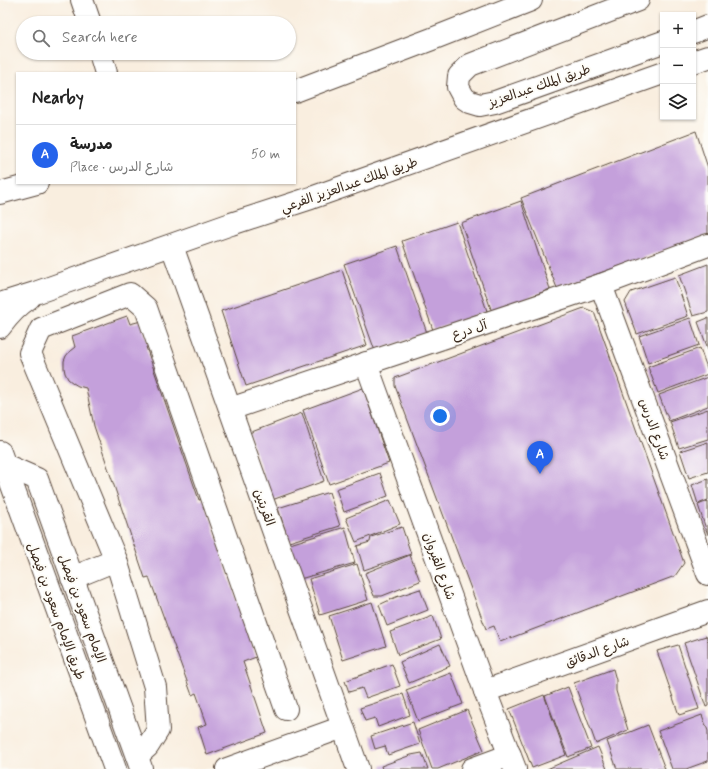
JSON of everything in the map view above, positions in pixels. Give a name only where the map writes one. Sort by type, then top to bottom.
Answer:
[{"type":"street","points":[[82,0],[88,16]]},
{"type":"street","points":[[296,91],[531,0]]},
{"type":"street","name":"طريق الملك عبدالعزيز","points":[[638,0],[470,65],[459,76],[458,87],[464,98],[470,102],[480,105],[495,102],[660,43]]},
{"type":"street","points":[[696,31],[708,26]]},
{"type":"street","points":[[696,61],[708,57]]},
{"type":"street","points":[[102,60],[106,72]]},
{"type":"street","name":"طريق الملك عبدالعزيز الفرعي","points":[[35,293],[232,224],[318,196],[660,74]]},
{"type":"street","points":[[0,193],[35,184]]},
{"type":"street","name":"القريتين","points":[[172,246],[358,769]]},
{"type":"street","name":"آل درع","points":[[230,409],[601,285],[708,246]]},
{"type":"street","name":"شارع الدرس","points":[[601,285],[708,574]]},
{"type":"street","points":[[0,304],[35,293]]},
{"type":"street","points":[[0,327],[10,314],[35,293]]},
{"type":"street","points":[[139,762],[158,730],[155,687],[116,560],[30,353],[40,329],[130,294],[146,308],[286,709]]},
{"type":"street","name":"شارع القيروان","points":[[366,363],[512,762]]},
{"type":"street","name":"الإمام سعود بن فيصل","points":[[2,456],[37,480],[139,762]]},
{"type":"street","name":"طريق الإمام سعود بن فيصل","points":[[2,456],[115,769]]},
{"type":"street","points":[[72,578],[116,560]]},
{"type":"street","name":"شارع الدقائق","points":[[485,691],[708,611]]},
{"type":"street","points":[[227,769],[343,727]]},
{"type":"street","points":[[472,769],[512,762]]},
{"type":"building","points":[[696,131],[708,168],[708,235],[557,288],[521,198]]},
{"type":"building","points":[[521,201],[550,289],[492,312],[461,223]]},
{"type":"building","points":[[457,222],[487,311],[433,330],[402,241]]},
{"type":"building","points":[[397,246],[427,333],[375,351],[344,264]]},
{"type":"building","points":[[708,264],[708,312],[693,316],[679,275]]},
{"type":"building","points":[[342,270],[367,345],[246,386],[221,311]]},
{"type":"building","points":[[675,277],[688,316],[637,334],[625,302],[631,292]]},
{"type":"building","points":[[584,308],[594,312],[684,563],[675,576],[500,642],[494,626],[486,629],[395,386],[395,378]]},
{"type":"building","points":[[127,316],[130,324],[141,321],[149,346],[146,347],[199,500],[204,499],[256,657],[243,662],[267,733],[207,755],[198,727],[207,724],[196,693],[192,695],[149,577],[145,578],[94,426],[86,388],[78,386],[68,379],[64,368],[66,356],[75,347],[72,336]]},
{"type":"building","points":[[690,318],[699,345],[648,363],[639,336]]},
{"type":"building","points":[[708,318],[708,349],[698,322]]},
{"type":"building","points":[[700,348],[708,374],[658,393],[648,367]]},
{"type":"building","points":[[708,377],[708,406],[669,421],[659,395]]},
{"type":"building","points":[[363,388],[389,463],[329,484],[303,410]]},
{"type":"building","points":[[708,409],[708,439],[679,448],[670,422]]},
{"type":"building","points":[[302,413],[324,481],[272,500],[249,433]]},
{"type":"building","points":[[708,442],[708,472],[689,478],[680,451]]},
{"type":"building","points":[[380,473],[388,496],[344,512],[336,489]]},
{"type":"building","points":[[708,479],[708,500],[698,504],[692,485]]},
{"type":"building","points":[[329,492],[340,526],[289,542],[278,508]]},
{"type":"building","points":[[390,500],[400,524],[356,542],[346,518]]},
{"type":"building","points":[[708,501],[708,535],[698,505]]},
{"type":"building","points":[[345,527],[355,563],[300,579],[290,544]]},
{"type":"building","points":[[402,527],[411,554],[364,570],[357,546],[370,542],[371,537]]},
{"type":"building","points":[[410,555],[420,581],[382,596],[374,596],[365,573]]},
{"type":"building","points":[[357,564],[368,600],[320,615],[309,579]]},
{"type":"building","points":[[420,589],[428,610],[387,626],[379,605],[396,597]]},
{"type":"building","points":[[372,602],[386,646],[343,660],[329,616]]},
{"type":"building","points":[[433,616],[441,639],[398,655],[390,632]]},
{"type":"building","points":[[706,636],[708,642],[708,706],[706,707],[684,643]]},
{"type":"building","points":[[440,644],[450,666],[409,683],[400,662]]},
{"type":"building","points":[[678,645],[699,709],[679,715],[657,651]]},
{"type":"building","points":[[392,664],[400,686],[366,698],[362,688],[349,692],[345,681]]},
{"type":"building","points":[[613,669],[616,680],[616,691],[628,730],[596,744],[574,683]]},
{"type":"building","points":[[451,673],[463,704],[418,721],[406,690]]},
{"type":"building","points":[[568,687],[591,748],[568,757],[545,696]]},
{"type":"building","points":[[403,694],[410,715],[378,727],[375,718],[365,721],[360,708]]},
{"type":"building","points":[[544,695],[566,755],[532,768],[509,709]]},
{"type":"building","points":[[467,710],[484,750],[438,769],[432,769],[418,730]]},
{"type":"building","points":[[702,715],[708,731],[708,761],[686,769],[672,769],[658,731]]},
{"type":"building","points":[[413,722],[420,744],[388,755],[385,746],[375,749],[371,736]]},
{"type":"building","points":[[648,725],[665,769],[617,769],[607,741]]},
{"type":"building","points":[[598,747],[607,769],[547,769]]},
{"type":"building","points":[[422,753],[428,769],[382,769],[381,766],[411,755]]},
{"type":"place","name":"مدرسة","points":[[540,474]]}]
